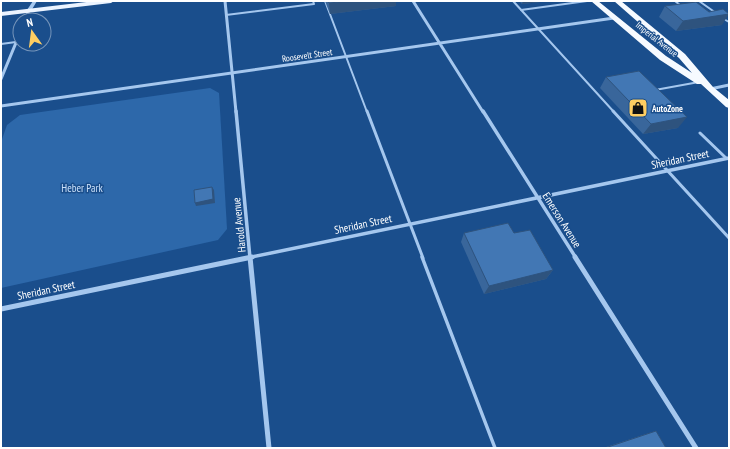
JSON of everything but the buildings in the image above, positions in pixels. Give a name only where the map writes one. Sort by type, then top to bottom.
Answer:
[{"type":"highway","name":"Imperial Avenue","points":[[594,1],[663,58],[710,89],[729,105]]},
{"type":"highway","name":"Imperial Avenue","points":[[617,1],[682,56],[710,89]]},
{"type":"main road","points":[[1,14],[111,1]]},
{"type":"street","points":[[29,10],[35,1]]},
{"type":"street","name":"Harold Avenue","points":[[225,1],[269,448]]},
{"type":"street","name":"Emerson Avenue","points":[[413,1],[696,448]]},
{"type":"street","name":"Roosevelt Street","points":[[1,106],[614,18]]},
{"type":"street","points":[[1,79],[12,52]]},
{"type":"street","points":[[710,89],[729,85]]},
{"type":"street","name":"Sheridan Street","points":[[1,309],[727,158]]},
{"type":"lane","points":[[226,15],[314,4],[313,1]]},
{"type":"lane","points":[[325,1],[495,448]]},
{"type":"lane","points":[[513,1],[729,238]]},
{"type":"lane","points":[[521,10],[587,1]]},
{"type":"lane","points":[[675,1],[680,5]]},
{"type":"lane","points":[[699,1],[729,22]]},
{"type":"lane","points":[[1,44],[12,43]]},
{"type":"lane","points":[[655,90],[700,82]]},
{"type":"lane","points":[[700,133],[727,158]]},
{"type":"green space","name":"Heber Park","points":[[210,88],[219,93],[227,229],[218,240],[1,288],[1,142],[7,125],[20,115]]},
{"type":"place","name":"AutoZone","points":[[638,108]]}]
